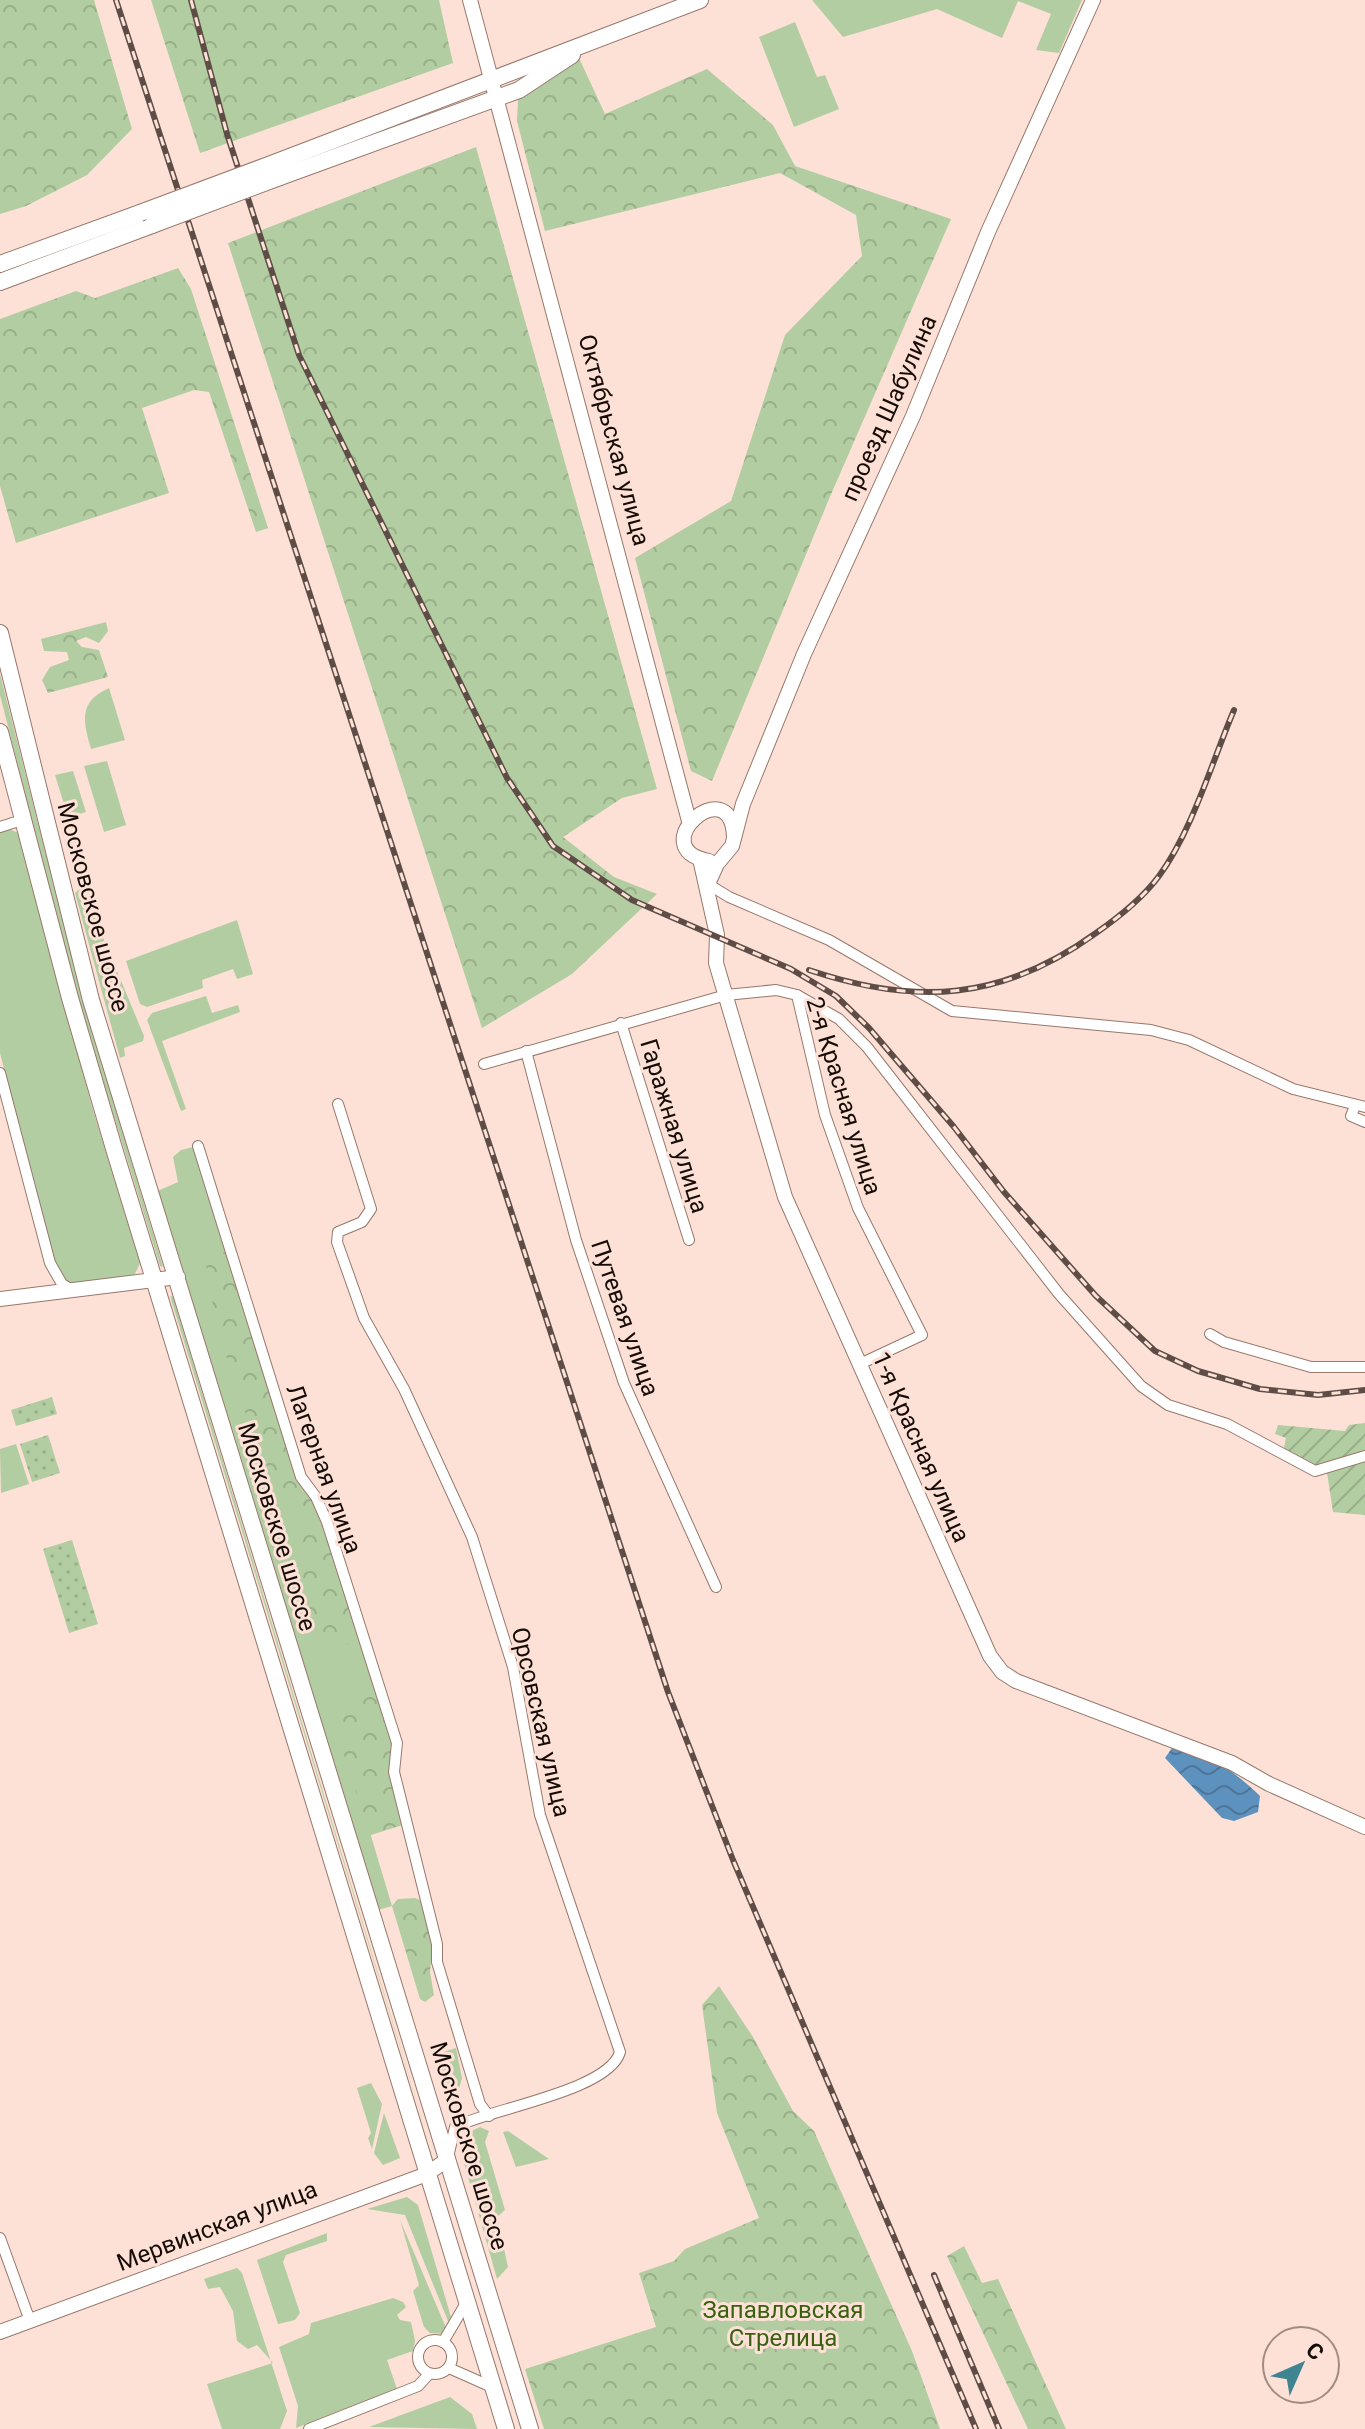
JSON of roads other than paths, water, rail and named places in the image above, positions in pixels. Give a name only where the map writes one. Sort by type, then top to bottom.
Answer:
[{"type":"main road","points":[[277,170],[492,78],[700,0]]},
{"type":"main road","points":[[0,282],[146,219],[277,170],[519,90],[593,41]]},
{"type":"main road","points":[[0,264],[146,219]]},
{"type":"main road","name":"Московское шоссе","points":[[0,633],[91,1000],[530,2429]]},
{"type":"main road","name":"Московское шоссе","points":[[0,732],[22,820],[154,1280],[506,2429]]},
{"type":"street","name":"Октябрьская улица","points":[[470,0],[689,821]]},
{"type":"street","name":"проезд Шабулина","points":[[708,884],[734,838],[743,804],[804,654],[913,416],[988,232],[1093,0]]},
{"type":"street","points":[[683,796],[702,811],[725,815],[741,810],[743,804]]},
{"type":"street","points":[[702,811],[689,821],[686,828],[687,845],[700,859],[721,857]]},
{"type":"street","points":[[725,815],[731,821],[734,838]]},
{"type":"street","points":[[0,827],[22,820]]},
{"type":"street","name":"1-я Красная улица","points":[[700,859],[717,935],[716,963],[785,1197],[984,1642],[1002,1672],[1016,1681],[1232,1763],[1278,1788],[1365,1827]]},
{"type":"street","points":[[708,884],[729,897],[829,940],[952,1011],[1151,1030],[1189,1040],[1293,1089],[1360,1106],[1351,1116],[1365,1122]]},
{"type":"street","name":"2-я Красная улица","points":[[484,1064],[726,995],[776,990],[797,995],[825,1115],[858,1208],[922,1335],[860,1364]]},
{"type":"street","points":[[797,995],[839,1019],[867,1047],[1059,1294],[1141,1386],[1168,1405],[1227,1424],[1315,1471],[1365,1456]]},
{"type":"street","name":"Гаражная улица","points":[[621,1023],[689,1240]]},
{"type":"street","name":"Путевая улица","points":[[526,1051],[576,1240],[624,1383],[716,1587]]},
{"type":"street","points":[[0,1073],[50,1263],[62,1284],[74,1291]]},
{"type":"street","name":"Орсовская улица","points":[[338,1104],[371,1209],[362,1222],[338,1232],[337,1242],[364,1318],[404,1389],[472,1537],[513,1667],[540,1815],[619,2044],[618,2059],[604,2072],[489,2116]]},
{"type":"street","name":"Лагерная улица","points":[[198,1146],[301,1477],[316,1497],[327,1522],[397,1743],[394,1772],[409,1823],[422,1894],[437,1944],[437,1962],[480,2104],[489,2116]]},
{"type":"street","points":[[0,1299],[178,1277]]},
{"type":"street","points":[[1210,1334],[1224,1342],[1311,1367],[1365,1367]]},
{"type":"street","points":[[448,2159],[455,2127],[489,2116]]},
{"type":"street","name":"Мервинская улица","points":[[0,2332],[427,2174],[448,2159]]},
{"type":"street","points":[[0,2238],[30,2321]]},
{"type":"street","points":[[443,2342],[466,2301]]},
{"type":"street","points":[[429,2341],[443,2342],[452,2354],[449,2368],[440,2374],[429,2374],[418,2363],[418,2352],[429,2341]]},
{"type":"street","points":[[449,2368],[494,2388]]},
{"type":"street","points":[[309,2429],[418,2386],[429,2374]]},
{"type":"water","points":[[1172,1748],[1209,1758],[1242,1780],[1260,1796],[1258,1812],[1234,1821],[1222,1818],[1165,1758]]},
{"type":"railway","points":[[116,0],[668,1692],[733,1860],[976,2429]]},
{"type":"railway","points":[[191,0],[227,134],[299,355],[507,778],[553,846],[632,900],[791,969],[836,996],[869,1028],[954,1127],[1004,1192],[1096,1296],[1155,1351],[1198,1371],[1260,1389],[1318,1395],[1365,1390]]},
{"type":"railway","points":[[809,970],[848,982],[922,992],[992,984],[1027,973],[1061,956],[1122,914],[1159,876],[1182,838],[1234,710]]},
{"type":"railway","points":[[934,2275],[999,2429]]},
{"type":"park label","name":"Запавловская Стрелица","points":[[783,2324]]}]
